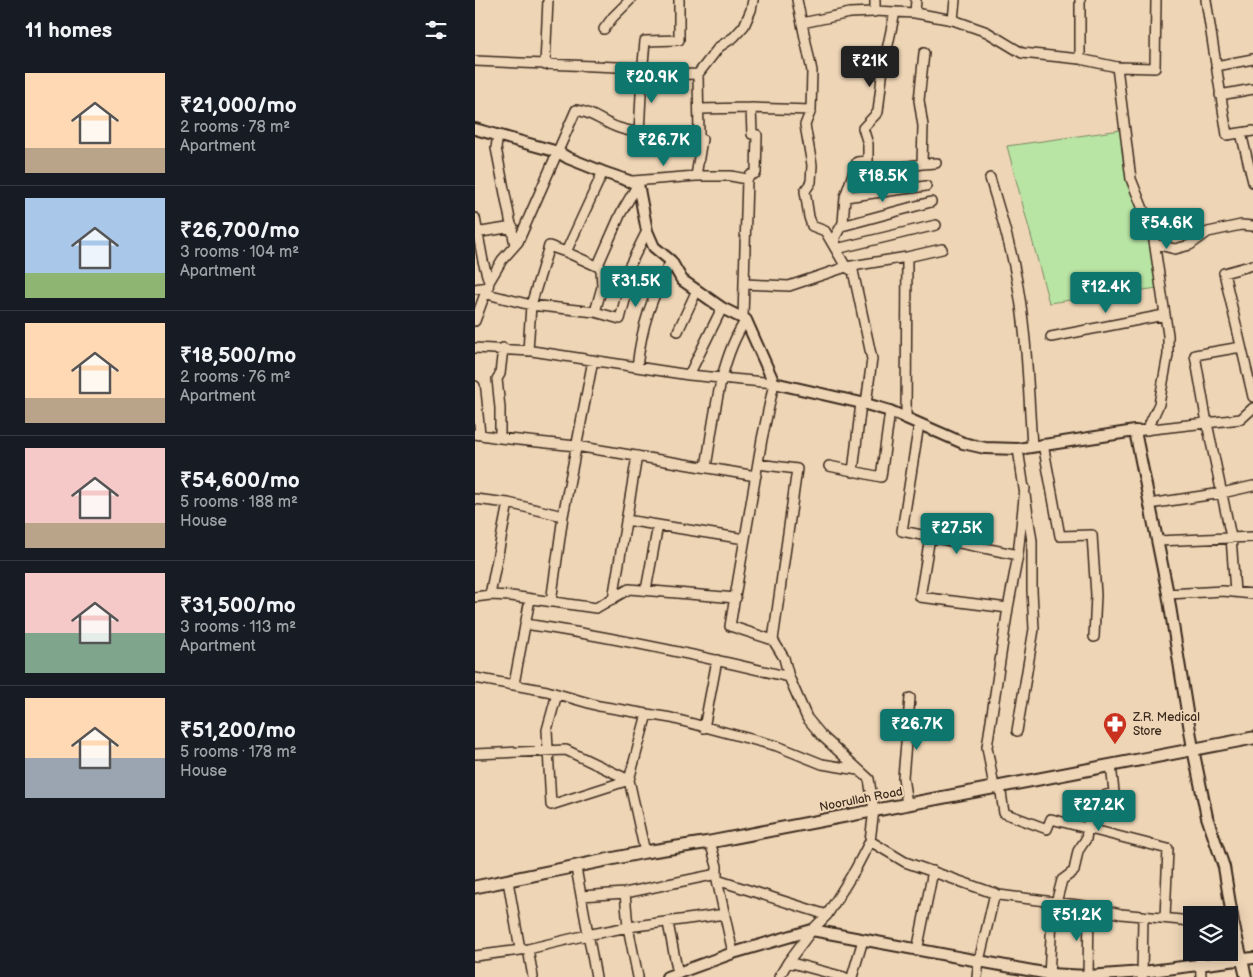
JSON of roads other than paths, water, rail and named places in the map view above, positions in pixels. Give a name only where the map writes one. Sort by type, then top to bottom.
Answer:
[{"type":"main road","name":"Noorullah Road","points":[[475,887],[576,868],[645,852],[710,842],[1253,738]]},
{"type":"street","points":[[545,65],[548,0]]},
{"type":"street","points":[[604,29],[630,0]]},
{"type":"street","points":[[639,132],[645,41],[679,40],[679,0]]},
{"type":"street","points":[[696,176],[702,139],[699,137],[698,74],[719,47],[734,37],[744,26],[753,0]]},
{"type":"street","points":[[797,0],[812,71],[811,110],[805,125],[812,165],[811,182],[805,191],[809,217],[811,226],[825,231],[846,267],[853,271],[872,359],[853,472]]},
{"type":"street","points":[[875,0],[875,11]]},
{"type":"street","points":[[915,13],[916,0]]},
{"type":"street","points":[[953,20],[955,0]]},
{"type":"street","points":[[1079,59],[1080,0]]},
{"type":"street","points":[[802,23],[850,13],[875,11],[915,13],[953,20],[987,32],[1022,53],[1079,59],[1117,67],[1155,68],[1156,0]]},
{"type":"street","points":[[1206,0],[1227,136],[1253,131]]},
{"type":"street","points":[[895,12],[883,68],[879,112],[863,128],[868,144],[870,172],[936,163]]},
{"type":"street","points":[[922,164],[923,126],[919,100],[924,53]]},
{"type":"street","points":[[1216,66],[1253,59]]},
{"type":"street","points":[[475,61],[698,74]]},
{"type":"street","points":[[1117,67],[1131,179],[1153,234],[1168,335],[1168,355],[1159,404],[1147,430]]},
{"type":"street","points":[[1220,95],[1253,89]]},
{"type":"street","points":[[751,108],[752,134],[757,135],[756,173],[747,179],[745,319],[774,383],[758,464],[731,626],[773,640]]},
{"type":"street","points":[[699,109],[811,110]]},
{"type":"street","points":[[476,316],[503,260],[518,242],[576,110],[587,111],[618,128],[639,132],[699,137]]},
{"type":"street","points":[[475,129],[559,152],[603,172],[635,183],[696,176],[731,176],[747,179]]},
{"type":"street","points":[[1241,133],[1253,182]]},
{"type":"street","points":[[498,135],[496,148],[515,245]]},
{"type":"street","points":[[836,249],[835,237],[843,223],[845,197],[857,162],[868,161]]},
{"type":"street","points":[[566,252],[603,172]]},
{"type":"street","points":[[990,178],[1010,248],[1018,287],[1027,372],[1038,445],[1060,536],[1093,535],[1096,595],[1094,637]]},
{"type":"street","points":[[635,183],[647,231],[654,246],[671,261],[682,280],[722,308],[745,319]]},
{"type":"street","points":[[595,312],[602,287],[601,268],[598,265],[635,183]]},
{"type":"street","points":[[845,197],[926,186]]},
{"type":"street","points":[[841,226],[931,202]]},
{"type":"street","points":[[475,218],[488,288]]},
{"type":"street","points":[[1155,244],[1175,249],[1190,245],[1208,232],[1253,224]]},
{"type":"street","points":[[836,249],[936,225]]},
{"type":"street","points":[[477,233],[513,227]]},
{"type":"street","points":[[475,289],[488,288],[531,305],[595,312],[620,319],[629,285],[624,278],[647,231]]},
{"type":"street","points":[[528,351],[531,305],[549,246],[601,268]]},
{"type":"street","points":[[745,284],[789,286],[846,267],[942,249]]},
{"type":"street","points":[[906,418],[907,257]]},
{"type":"street","points":[[637,367],[640,340],[647,313],[671,261]]},
{"type":"street","points":[[1253,265],[1225,273],[1253,397]]},
{"type":"street","points":[[678,331],[697,290]]},
{"type":"street","points":[[689,375],[722,308]]},
{"type":"street","points":[[1051,337],[1164,315]]},
{"type":"street","points":[[706,467],[727,361],[736,334],[745,319]]},
{"type":"street","points":[[1235,592],[1231,537],[1195,355],[1241,347]]},
{"type":"street","points":[[475,348],[503,348],[722,380],[774,383],[891,411],[963,443],[985,448],[1018,449],[1147,430],[1241,419],[1253,408]]},
{"type":"street","points":[[500,438],[500,408],[497,379],[500,374],[503,348]]},
{"type":"street","points":[[551,602],[563,516],[593,360]]},
{"type":"street","points":[[475,386],[478,434],[576,446],[756,476]]},
{"type":"street","points":[[829,466],[881,477],[891,411]]},
{"type":"street","points":[[919,424],[902,531],[1018,555]]},
{"type":"street","points":[[1135,432],[1168,594],[1193,749],[1207,817],[1224,867],[1229,906]]},
{"type":"street","points":[[1017,731],[1034,629],[1032,590],[1033,541],[1018,449]]},
{"type":"street","points":[[613,599],[637,456]]},
{"type":"street","points":[[758,464],[797,469],[773,640],[784,658],[789,677],[807,718],[822,736],[869,779],[874,810],[870,841],[827,915],[812,930],[779,977]]},
{"type":"street","points":[[1149,504],[1222,493],[1253,486]]},
{"type":"street","points":[[1025,488],[1018,555],[987,747],[1004,813],[1047,829],[1051,819],[1168,848],[1165,918]]},
{"type":"street","points":[[475,499],[508,503],[563,516]]},
{"type":"street","points":[[491,595],[508,503]]},
{"type":"street","points":[[626,520],[745,539]]},
{"type":"street","points":[[646,590],[658,525]]},
{"type":"street","points":[[930,537],[920,597],[1008,608]]},
{"type":"street","points":[[1157,542],[1253,537]]},
{"type":"street","points":[[475,597],[491,595],[596,608],[629,589],[736,598]]},
{"type":"street","points":[[1168,594],[1223,591],[1253,594]]},
{"type":"street","points":[[515,684],[530,599]]},
{"type":"street","points":[[525,624],[581,632],[789,677]]},
{"type":"street","points":[[704,728],[717,660]]},
{"type":"street","points":[[475,678],[515,684],[599,706],[671,718],[777,746],[822,764],[858,770]]},
{"type":"street","points":[[557,694],[547,730],[551,805],[629,780]]},
{"type":"street","points":[[907,804],[903,777],[910,698]]},
{"type":"street","points":[[645,852],[629,780],[647,714]]},
{"type":"street","points":[[475,754],[566,750],[629,780]]},
{"type":"street","points":[[1049,976],[1052,918],[1062,880],[1074,871],[1077,851],[1086,839],[1091,801],[1114,792],[1111,765]]},
{"type":"street","points":[[870,841],[905,862],[995,894],[1085,906],[1121,914],[1183,920]]},
{"type":"street","points":[[710,842],[717,866],[717,877],[733,953]]},
{"type":"street","points":[[576,868],[596,977]]},
{"type":"street","points":[[917,951],[933,871]]},
{"type":"street","points":[[581,896],[625,893],[717,877],[827,915]]},
{"type":"street","points":[[508,881],[524,949],[533,977]]},
{"type":"street","points":[[625,893],[628,927],[638,977]]},
{"type":"street","points":[[977,977],[995,894]]},
{"type":"street","points":[[1088,976],[1089,908]]},
{"type":"street","points":[[475,956],[524,949],[587,934],[628,927],[725,914]]},
{"type":"street","points":[[1142,975],[1143,916]]},
{"type":"street","points":[[668,923],[678,974]]},
{"type":"street","points":[[667,977],[733,953],[812,930],[1049,976],[1142,975],[1253,958]]},
{"type":"street","points":[[852,977],[863,940]]},
{"type":"street","points":[[1238,949],[1246,977]]},
{"type":"street","points":[[1201,961],[1201,977]]},
{"type":"street","points":[[788,962],[823,974],[844,977]]},
{"type":"place","name":"Z.R. Medical Store","points":[[1115,745]]}]
